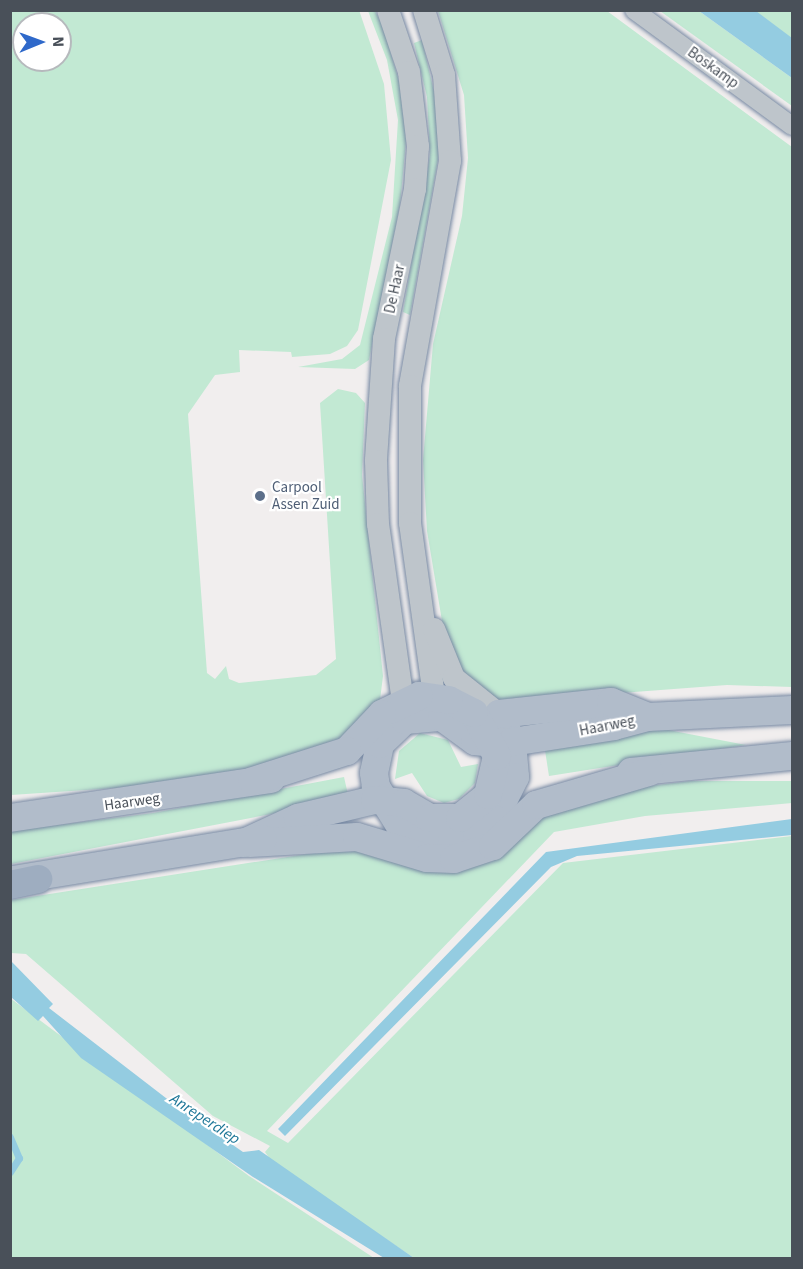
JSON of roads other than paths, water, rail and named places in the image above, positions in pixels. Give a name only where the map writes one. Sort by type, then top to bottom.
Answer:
[{"type":"highway","points":[[10,885],[24,880]]},
{"type":"main road","points":[[407,707],[460,704],[499,731],[511,795]]},
{"type":"main road","points":[[407,707],[442,717],[475,741],[499,731]]},
{"type":"main road","points":[[407,707],[390,730],[375,758],[376,787],[387,807],[417,834],[450,839],[486,826],[511,795],[613,772],[649,772],[792,756]]},
{"type":"main road","name":"Haarweg","points":[[253,781],[347,751],[407,707]]},
{"type":"main road","name":"Haarweg","points":[[499,731],[648,717],[792,710]]},
{"type":"main road","points":[[244,843],[298,818],[404,803],[430,818],[471,814],[495,779],[499,731]]},
{"type":"main road","name":"Haarweg","points":[[10,818],[253,781],[316,774],[375,758]]},
{"type":"main road","points":[[24,880],[244,843],[302,844],[357,837],[391,843],[428,858],[454,859],[493,846],[536,806],[649,772]]},
{"type":"street","name":"De Haar","points":[[388,10],[409,72],[418,146],[415,189],[380,383],[375,461],[384,572],[407,707]]},
{"type":"street","points":[[424,10],[444,75],[450,160],[410,386],[410,523],[417,567],[444,663],[499,731]]},
{"type":"street","name":"Boskamp","points":[[634,10],[792,126]]},
{"type":"street","points":[[407,707],[417,567]]},
{"type":"water","points":[[699,11],[756,11],[792,38],[792,78]]},
{"type":"water","points":[[792,819],[792,835],[577,856],[551,867],[285,1136],[278,1129],[546,852]]},
{"type":"water","points":[[11,961],[53,1004],[49,1008],[175,1105],[243,1152],[259,1150],[414,1258],[384,1258],[253,1177],[81,1058],[43,1016],[38,1021],[11,997]]},
{"type":"waterway","points":[[10,1137],[19,1158],[10,1172]]},
{"type":"place","name":"Carpool Assen Zuid","points":[[260,496]]},
{"type":"water label","name":"Anreperdiep","points":[[205,1119]]}]
